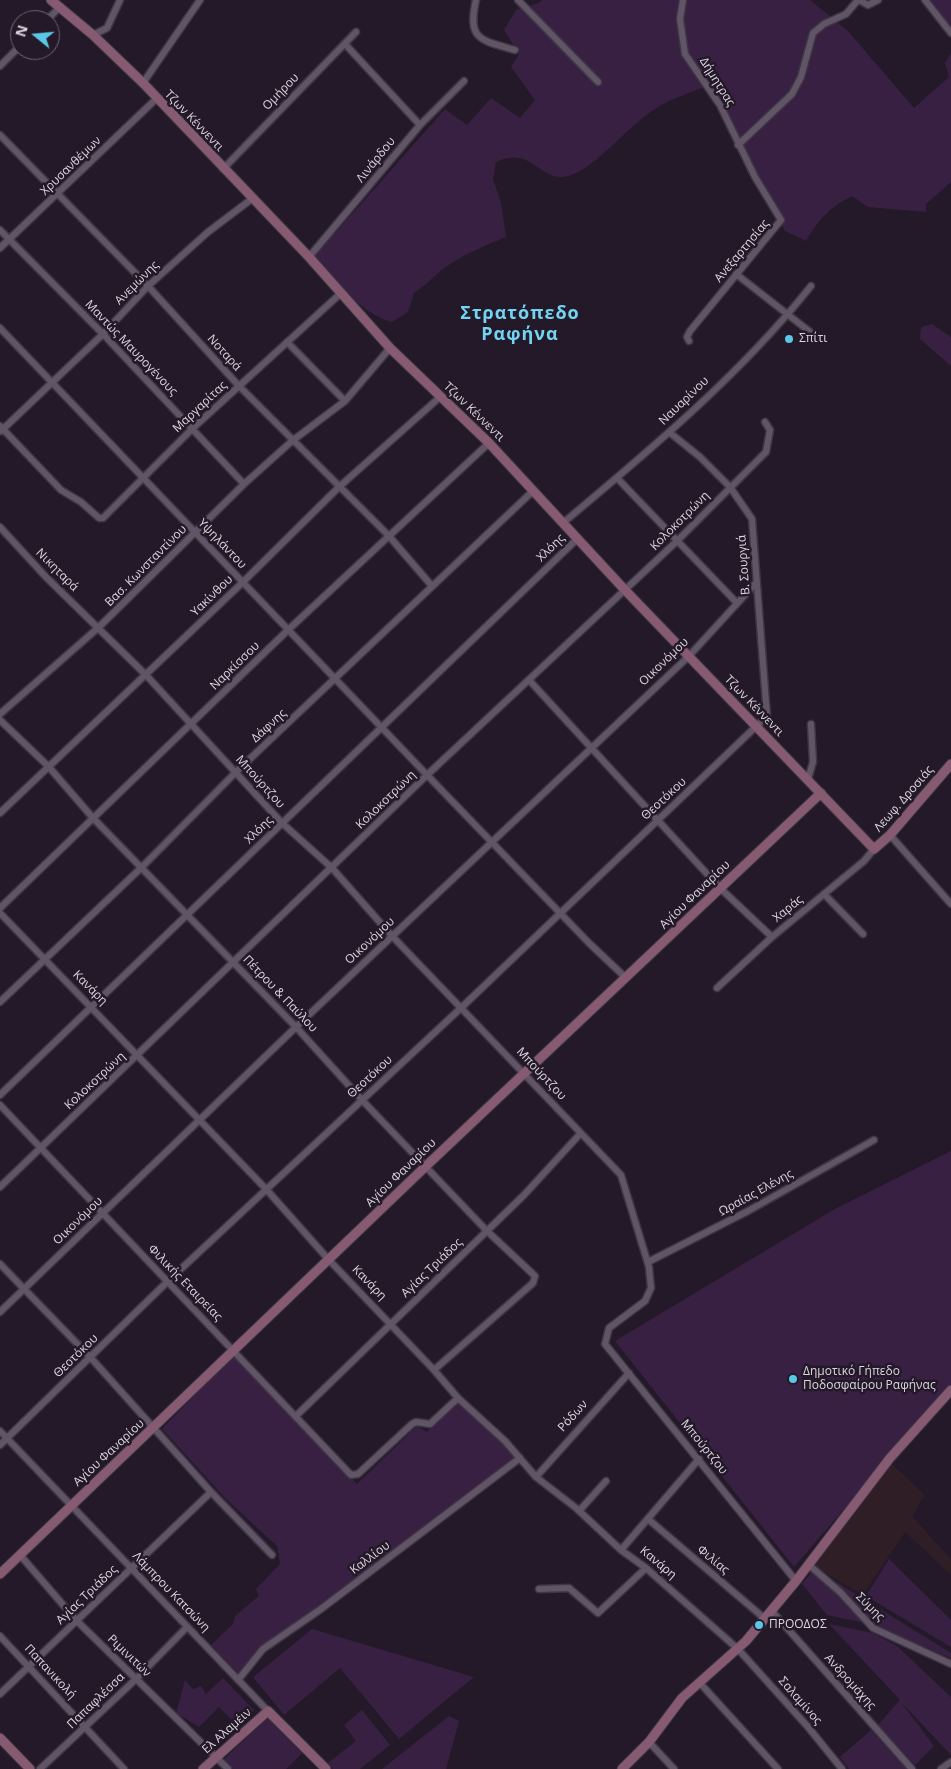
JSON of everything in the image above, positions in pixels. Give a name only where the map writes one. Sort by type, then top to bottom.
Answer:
[{"type":"street","name":"Τζων Κέννεντι","points":[[51,0],[93,35],[143,84],[309,257],[390,348],[489,443],[624,589],[874,849]]},
{"type":"street","points":[[93,35],[107,28],[120,0]]},
{"type":"street","points":[[143,84],[200,0]]},
{"type":"street","points":[[476,0],[472,21],[478,36],[495,45],[515,50]]},
{"type":"street","points":[[518,0],[598,82]]},
{"type":"street","name":"Δήμητρας","points":[[683,0],[680,19],[685,54],[720,104],[738,145]]},
{"type":"street","points":[[738,145],[792,94],[801,78],[813,33],[824,24],[846,14],[858,0],[868,5],[878,0]]},
{"type":"street","points":[[925,0],[951,33]]},
{"type":"street","points":[[57,10],[60,7]]},
{"type":"street","name":"Ομήρου","points":[[223,169],[356,32]]},
{"type":"street","points":[[346,44],[420,125]]},
{"type":"street","points":[[0,66],[10,56]]},
{"type":"street","name":"Λινάρδου","points":[[309,257],[420,125],[464,80]]},
{"type":"street","name":"Χρυσανθέμων","points":[[0,248],[58,195],[156,99]]},
{"type":"street","name":"Νοταρά","points":[[0,134],[148,286],[292,441],[388,536],[432,586]]},
{"type":"street","name":"Ανεξαρτησίας","points":[[688,341],[687,337],[690,331],[781,220],[738,145]]},
{"type":"street","name":"Ανεμώνης","points":[[1,429],[103,334],[148,286],[208,232],[253,198]]},
{"type":"street","name":"Μαντώς Μαυρογένους","points":[[0,230],[103,334],[244,484]]},
{"type":"street","points":[[736,274],[814,335]]},
{"type":"street","name":"Ναυαρίνου","points":[[563,523],[669,432],[789,314],[811,286]]},
{"type":"street","name":"Μαργαρίτας","points":[[1,429],[61,490],[81,502],[99,518],[103,518],[192,429],[340,294]]},
{"type":"street","name":"Υψηλάντου","points":[[0,328],[427,776],[589,943],[626,978]]},
{"type":"street","points":[[287,342],[345,401]]},
{"type":"street","name":"Βασ. Κωνσταντίνου","points":[[0,714],[99,627],[244,484],[292,441],[345,401],[390,348]]},
{"type":"street","name":"Υακίνθου","points":[[0,813],[243,582],[339,487],[440,397]]},
{"type":"street","name":"Κολοκοτρώνη","points":[[0,1187],[235,963],[427,776],[676,542],[766,452],[770,430],[764,422]]},
{"type":"street","name":"Β. Σουργιά","points":[[669,432],[730,487],[752,519],[755,584],[762,635],[767,712],[757,727]]},
{"type":"street","name":"Ναρκίσσου","points":[[0,908],[288,630],[489,443]]},
{"type":"street","points":[[617,478],[676,542],[737,603]]},
{"type":"street","name":"Δάφνης","points":[[0,1002],[142,867],[236,772],[534,490]]},
{"type":"street","name":"Νικηταρά","points":[[0,527],[45,576],[99,627]]},
{"type":"street","name":"Χλόης","points":[[0,1095],[577,539]]},
{"type":"street","name":"Οικονόμου","points":[[0,1312],[296,1027],[689,656],[755,584]]},
{"type":"street","name":"Μπούρτζου","points":[[99,627],[192,723],[282,823],[332,868],[392,936],[526,1074],[623,1178],[648,1262],[651,1281],[648,1298],[620,1318],[606,1334],[605,1344],[699,1458],[796,1581]]},
{"type":"street","points":[[529,680],[720,888],[772,937]]},
{"type":"street","name":"Πέτρου & Παύλου","points":[[0,720],[48,766],[94,818],[296,1027],[486,1231],[534,1274],[535,1281],[530,1286],[434,1370]]},
{"type":"street","points":[[808,779],[813,762],[811,724]]},
{"type":"street","name":"Θεοτόκου","points":[[0,1445],[91,1358],[166,1282],[462,1007],[757,727]]},
{"type":"street","name":"Λεωφ. Δροσιάς","points":[[874,849],[890,836],[951,764]]},
{"type":"street","name":"Αγίου Φαναρίου","points":[[0,1574],[425,1167],[526,1074],[821,793]]},
{"type":"street","points":[[890,836],[951,904]]},
{"type":"street","name":"Χαράς","points":[[718,988],[772,937],[874,849]]},
{"type":"street","points":[[824,894],[863,934]]},
{"type":"street","name":"Κανάρη","points":[[0,914],[266,1189],[329,1260],[434,1370],[458,1398],[505,1441],[536,1477],[579,1511],[621,1550],[646,1568],[738,1649]]},
{"type":"street","name":"Φιλικής Εταιρείας","points":[[0,1105],[103,1212],[166,1282],[235,1350],[354,1476],[412,1424],[416,1422],[430,1424],[458,1398]]},
{"type":"street","name":"Αγίας Τριάδος","points":[[296,1415],[486,1231],[580,1134]]},
{"type":"street","name":"Ωραίας Ελένης","points":[[648,1262],[748,1211],[874,1140]]},
{"type":"street","points":[[0,1264],[91,1358],[155,1427],[211,1492],[272,1555]]},
{"type":"street","name":"Ρόδων","points":[[536,1477],[629,1373]]},
{"type":"street","points":[[622,1769],[649,1742],[679,1701],[738,1649],[809,1565],[890,1458],[950,1393]]},
{"type":"street","name":"Λάμπρου Κατσώνη","points":[[0,1431],[238,1680],[326,1769]]},
{"type":"street","name":"Καλλίου","points":[[238,1680],[263,1649],[321,1609],[520,1458]]},
{"type":"street","points":[[621,1550],[699,1458]]},
{"type":"street","points":[[579,1511],[606,1481]]},
{"type":"street","name":"Αγίας Τριάδος","points":[[0,1694],[211,1492]]},
{"type":"street","name":"Φιλίας","points":[[648,1519],[764,1618]]},
{"type":"street","name":"Ριμινιτών","points":[[20,1555],[77,1621],[217,1756],[228,1769]]},
{"type":"street","name":"Σύμης","points":[[809,1565],[840,1592],[873,1628],[951,1664]]},
{"type":"street","points":[[539,1590],[569,1588],[598,1613],[646,1568]]},
{"type":"street","name":"Ανδρομάχης","points":[[771,1610],[912,1769]]},
{"type":"street","name":"Παπαφλέσσα","points":[[40,1769],[136,1679],[187,1627]]},
{"type":"street","name":"Παπανικολή","points":[[0,1636],[124,1769]]},
{"type":"street","name":"Σαλαμίνος","points":[[738,1649],[808,1727],[842,1769]]},
{"type":"street","points":[[699,1682],[778,1769]]},
{"type":"street","name":"Ελ Αλαμέιν","points":[[203,1769],[268,1711]]},
{"type":"street","points":[[0,1738],[30,1769]]},
{"type":"street","points":[[649,1742],[674,1769]]},
{"type":"street","points":[[941,1769],[951,1762]]},
{"type":"shaded area","points":[[542,0],[810,0],[848,31],[914,108],[949,77],[945,63],[951,53],[951,182],[926,204],[926,212],[868,207],[852,196],[838,204],[825,215],[806,241],[785,231],[711,84],[675,98],[655,109],[598,159],[574,174],[563,177],[555,176],[526,160],[517,158],[508,158],[496,162],[493,179],[501,203],[506,237],[465,255],[443,269],[414,293],[408,312],[392,322],[382,318],[349,296],[314,257],[445,109],[467,125],[491,98],[520,118],[535,100],[511,67],[519,54],[504,30],[516,10],[539,3]]},
{"type":"shaded area","points":[[928,0],[951,0],[951,27]]},
{"type":"shaded area","points":[[932,324],[951,337],[951,366],[920,339],[921,327]]},
{"type":"shaded area","points":[[951,1151],[951,1385],[794,1567],[615,1341],[835,1209]]},
{"type":"shaded area","points":[[235,1353],[357,1484],[417,1426],[427,1432],[459,1400],[516,1458],[323,1604],[258,1649],[239,1674],[211,1645],[233,1624],[235,1616],[259,1596],[256,1589],[280,1564],[277,1546],[226,1499],[162,1429]]},
{"type":"shaded area","points":[[890,1462],[925,1495],[912,1516],[951,1559],[951,1575],[905,1532],[863,1595],[814,1566]]},
{"type":"shaded area","points":[[889,1559],[951,1620],[951,1647],[866,1596]]},
{"type":"shaded area","points":[[812,1572],[841,1596],[865,1623],[827,1615],[802,1584]]},
{"type":"shaded area","points":[[833,1580],[951,1653],[951,1658],[875,1626]]},
{"type":"shaded area","points":[[829,1624],[873,1633],[897,1646],[951,1697],[951,1755],[901,1702],[934,1746],[915,1765],[878,1725],[900,1700]]},
{"type":"shaded area","points":[[312,1629],[474,1677],[399,1739],[340,1668],[284,1715],[253,1677]]},
{"type":"shaded area","points":[[223,1678],[254,1710],[238,1726],[219,1707],[199,1727],[176,1713],[185,1680],[193,1689],[201,1686],[206,1694]]},
{"type":"shaded area","points":[[362,1710],[390,1745],[360,1769],[333,1769],[328,1763],[356,1741],[344,1725]]},
{"type":"shaded area","points":[[449,1716],[459,1721],[446,1769],[382,1769]]},
{"type":"shaded area","points":[[268,1718],[302,1753],[286,1769],[233,1769],[224,1759]]},
{"type":"shaded area","points":[[871,1730],[907,1769],[849,1769],[840,1757]]},
{"type":"place","name":"Σπίτι","points":[[789,339]]},
{"type":"place","name":"Δημοτικό Γήπεδο Ποδοσφαίρου Ραφήνας","points":[[793,1379]]},
{"type":"place","name":"ΠΡΟΟΔΟΣ","points":[[759,1625]]},
{"type":"district","name":"Στρατόπεδο Ραφήνα","points":[[520,324]]}]
